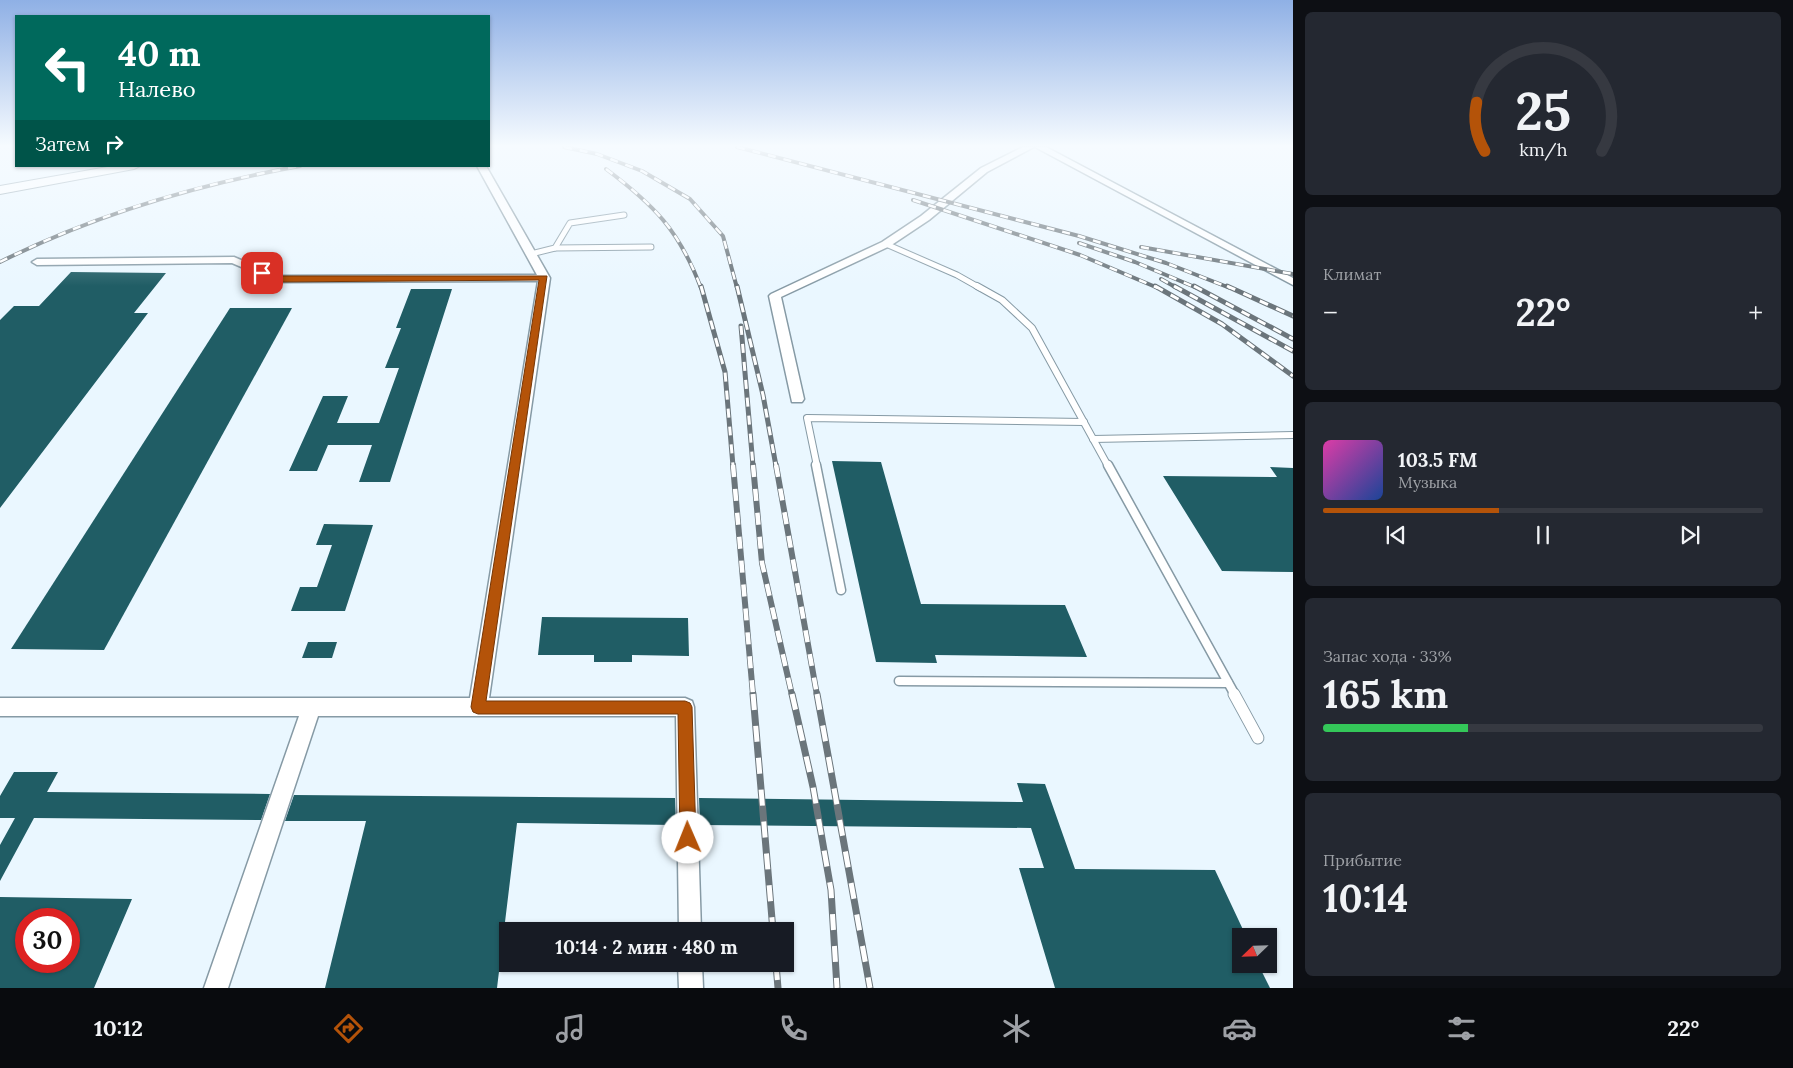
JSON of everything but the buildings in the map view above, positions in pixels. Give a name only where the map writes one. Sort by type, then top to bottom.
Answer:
[{"type":"street","points":[[478,707],[544,278],[496,193]]},
{"type":"street","points":[[797,399],[775,296],[886,244],[925,218],[956,193]]},
{"type":"street","points":[[1126,193],[1293,282]]},
{"type":"street","points":[[37,262],[234,260],[276,279],[544,278]]},
{"type":"street","points":[[216,988],[312,707]]},
{"type":"street","points":[[0,708],[685,707],[690,922]]},
{"type":"street","points":[[690,972],[691,988]]},
{"type":"lane","points":[[555,248],[570,223],[624,215]]},
{"type":"lane","points":[[886,244],[957,275],[1002,300],[1032,328],[1258,738]]},
{"type":"lane","points":[[530,254],[555,248],[650,247]]},
{"type":"lane","points":[[841,590],[807,418],[1084,422]]},
{"type":"lane","points":[[1093,439],[1293,435]]},
{"type":"lane","points":[[899,681],[1228,683]]},
{"type":"railway","points":[[0,262],[73,229],[180,193]]},
{"type":"railway","points":[[636,193],[651,207],[674,234],[684,250],[701,288]]},
{"type":"railway","points":[[680,193],[690,199],[723,236],[737,288]]},
{"type":"railway","points":[[914,193],[1079,236],[1166,263],[1230,288]]},
{"type":"railway","points":[[913,200],[1080,255],[1158,288]]},
{"type":"railway","points":[[1079,243],[1135,262],[1197,288]]},
{"type":"railway","points":[[1141,247],[1293,274]]},
{"type":"railway","points":[[1161,279],[1177,288]]},
{"type":"railway","points":[[701,286],[725,372],[733,466]]},
{"type":"railway","points":[[737,286],[763,395],[776,466]]},
{"type":"railway","points":[[1155,286],[1222,324],[1293,376]]},
{"type":"railway","points":[[1174,286],[1293,351]]},
{"type":"railway","points":[[1194,286],[1293,339]]},
{"type":"railway","points":[[1227,286],[1293,316]]},
{"type":"railway","points":[[741,326],[753,466]]},
{"type":"railway","points":[[733,465],[753,695]]},
{"type":"railway","points":[[753,465],[762,563],[792,695]]},
{"type":"railway","points":[[776,465],[817,695]]},
{"type":"railway","points":[[753,694],[772,922]]},
{"type":"railway","points":[[792,694],[813,787],[831,890],[837,988]]},
{"type":"railway","points":[[817,694],[870,988]]},
{"type":"railway","points":[[777,972],[778,988]]},
{"type":"route","points":[[262,273],[276,279],[544,278],[478,707],[685,707],[688,838]]}]
